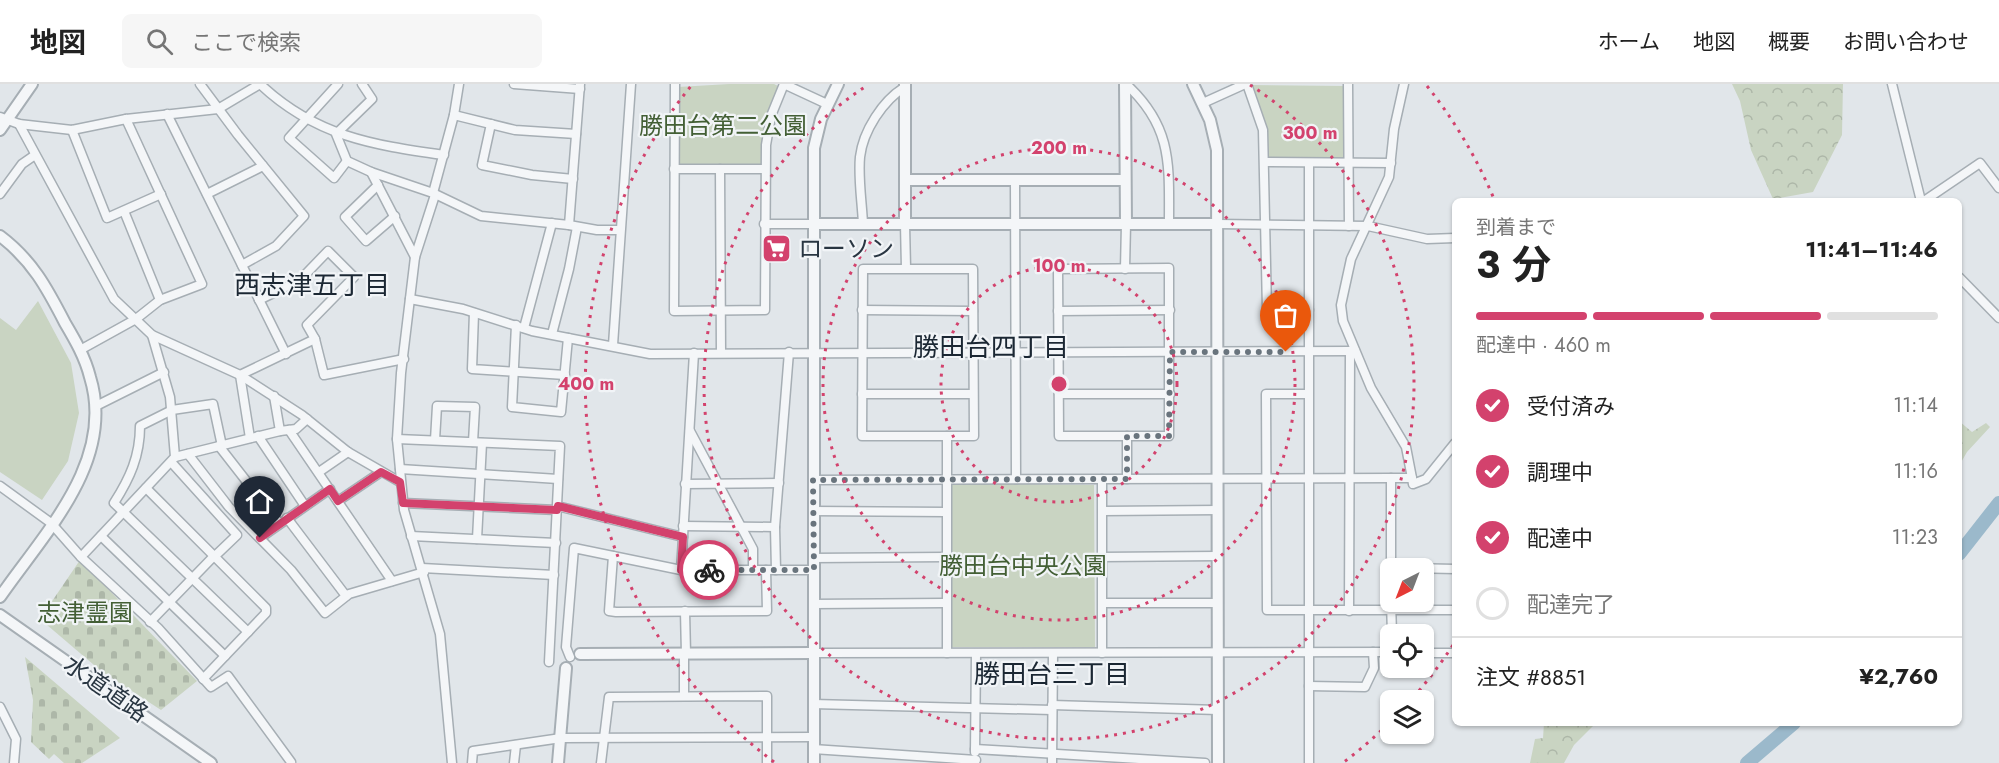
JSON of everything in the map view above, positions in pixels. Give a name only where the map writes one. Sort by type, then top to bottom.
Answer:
[{"type":"street","points":[[2,122],[32,84]]},
{"type":"street","points":[[200,84],[218,110],[304,216],[276,246],[242,266]]},
{"type":"street","points":[[2,122],[72,130],[126,119],[218,110],[260,84],[304,118],[336,134],[376,146],[444,155]]},
{"type":"street","points":[[338,84],[304,118],[290,138],[333,178],[347,161]]},
{"type":"street","points":[[336,134],[372,99],[362,84]]},
{"type":"street","points":[[452,763],[440,634],[403,503],[397,439],[415,257],[444,155],[459,84]]},
{"type":"street","points":[[514,84],[580,86],[569,269],[552,334]]},
{"type":"street","points":[[613,345],[631,84]]},
{"type":"street","points":[[675,84],[674,311],[765,310],[764,169],[771,116],[784,84],[828,104]]},
{"type":"street","points":[[814,763],[814,148],[828,104],[838,84]]},
{"type":"street","points":[[1125,268],[1126,84]]},
{"type":"street","points":[[1126,84],[1149,107],[1165,142],[1169,163],[1168,224]]},
{"type":"street","points":[[1193,84],[1203,103],[1217,150],[1218,763]]},
{"type":"street","points":[[1203,103],[1246,84],[1259,113],[1266,162],[1267,310],[1309,310]]},
{"type":"street","points":[[1348,84],[1348,226]]},
{"type":"street","points":[[1404,84],[1394,129],[1389,177],[1351,259],[1341,305],[1343,321],[1353,351],[1371,388],[1403,438],[1413,484],[1426,480],[1452,447]]},
{"type":"street","points":[[1892,84],[1922,198]]},
{"type":"street","points":[[905,86],[906,268]]},
{"type":"street","points":[[862,224],[860,156],[880,111],[894,94],[905,86]]},
{"type":"street","points":[[167,114],[286,354]]},
{"type":"street","points":[[454,115],[515,130],[576,134]]},
{"type":"street","points":[[80,350],[136,319],[160,300],[202,284],[126,119]]},
{"type":"street","points":[[19,124],[108,293],[152,335],[240,375],[307,419],[348,452],[400,482]]},
{"type":"street","points":[[491,124],[482,165],[532,175],[573,179]]},
{"type":"street","points":[[72,130],[106,218],[161,194]]},
{"type":"street","points":[[336,134],[347,161],[434,194],[481,216],[620,230]]},
{"type":"street","points":[[0,194],[22,164],[35,155]]},
{"type":"street","points":[[1266,162],[1391,163]]},
{"type":"street","points":[[1308,163],[1309,763]]},
{"type":"street","points":[[1928,198],[1980,163],[1999,188]]},
{"type":"street","points":[[207,194],[263,166]]},
{"type":"street","points":[[674,169],[764,169]]},
{"type":"street","points":[[720,169],[721,353]]},
{"type":"street","points":[[371,172],[415,257]]},
{"type":"street","points":[[905,180],[1125,180]]},
{"type":"street","points":[[1015,180],[1016,479]]},
{"type":"street","points":[[378,185],[345,217],[366,241],[395,216]]},
{"type":"street","points":[[124,211],[160,300]]},
{"type":"street","points":[[552,223],[520,327],[513,371],[512,407],[561,412],[568,338]]},
{"type":"street","points":[[764,224],[1368,226],[1427,239],[1452,238]]},
{"type":"street","points":[[0,236],[18,250],[40,275],[80,350],[91,379],[96,406],[90,457],[74,490],[0,597]]},
{"type":"street","points":[[259,300],[300,280],[328,251],[354,277],[307,325],[315,339],[324,375],[404,359]]},
{"type":"street","points":[[906,268],[973,268],[974,436],[862,436],[863,269],[906,268]]},
{"type":"street","points":[[1058,268],[1125,268],[1169,268],[1169,436],[1059,436],[1058,268]]},
{"type":"street","points":[[1962,280],[1999,318]]},
{"type":"street","points":[[410,299],[568,338],[650,354],[1353,351]]},
{"type":"street","points":[[862,310],[973,310]]},
{"type":"street","points":[[1058,310],[1170,310]]},
{"type":"street","points":[[474,313],[472,369],[565,375]]},
{"type":"street","points":[[150,622],[237,535],[173,460],[172,410],[164,372],[152,335]]},
{"type":"street","points":[[240,375],[315,339]]},
{"type":"street","points":[[1349,611],[1353,351]]},
{"type":"street","points":[[613,556],[609,611],[766,611],[789,352]]},
{"type":"street","points":[[681,570],[694,353]]},
{"type":"street","points":[[96,406],[164,372]]},
{"type":"street","points":[[240,375],[254,437],[305,506]]},
{"type":"street","points":[[862,394],[973,394]]},
{"type":"street","points":[[1059,394],[1170,394]]},
{"type":"street","points":[[1308,394],[1266,394],[1267,610],[1349,611],[1380,607]]},
{"type":"street","points":[[274,396],[284,430],[319,472],[392,581]]},
{"type":"street","points":[[248,632],[114,503],[130,478],[140,445],[140,426],[172,410],[213,404],[220,446],[346,596]]},
{"type":"street","points":[[435,441],[437,406],[475,407],[480,474],[477,539]]},
{"type":"street","points":[[81,557],[173,460],[254,437],[296,429],[307,419]]},
{"type":"street","points":[[690,431],[753,549],[753,569]]},
{"type":"street","points":[[947,436],[945,603],[947,653]]},
{"type":"street","points":[[1127,436],[1127,479]]},
{"type":"street","points":[[397,439],[560,446],[549,662]]},
{"type":"street","points":[[319,472],[348,452]]},
{"type":"street","points":[[188,454],[229,507],[291,570],[325,613],[346,596],[423,570],[554,575]]},
{"type":"street","points":[[400,470],[558,478]]},
{"type":"street","points":[[338,501],[381,472]]},
{"type":"street","points":[[1391,478],[1391,558]]},
{"type":"street","points":[[813,480],[1412,478]]},
{"type":"street","points":[[1102,479],[1102,654]]},
{"type":"street","points":[[685,484],[779,483]]},
{"type":"street","points":[[0,486],[51,523],[81,557],[150,622],[211,687],[228,676],[291,762]]},
{"type":"street","points":[[146,488],[266,608],[266,613],[203,679]]},
{"type":"street","points":[[260,538],[330,489]]},
{"type":"street","points":[[403,503],[557,508],[683,537]]},
{"type":"street","points":[[1103,511],[1218,510]]},
{"type":"street","points":[[813,511],[946,512]]},
{"type":"street","points":[[683,526],[775,527]]},
{"type":"street","points":[[102,536],[225,656]]},
{"type":"street","points":[[411,536],[555,543]]},
{"type":"street","points":[[946,558],[814,564],[771,570],[681,570],[574,548],[566,647],[575,655],[1380,652]]},
{"type":"street","points":[[1102,557],[1217,556]]},
{"type":"street","points":[[1434,569],[1452,569]]},
{"type":"street","points":[[814,604],[945,603]]},
{"type":"street","points":[[1103,603],[1217,603]]},
{"type":"street","points":[[1434,609],[1452,610]]},
{"type":"street","points":[[684,696],[685,611]]},
{"type":"street","name":"水道道路","points":[[0,615],[211,763]]},
{"type":"street","points":[[1309,686],[1365,687],[1374,668],[1373,652]]},
{"type":"street","points":[[1434,652],[1452,653]]},
{"type":"street","points":[[813,749],[976,762],[976,654]]},
{"type":"street","points":[[1052,763],[1053,654]]},
{"type":"street","points":[[558,763],[566,668],[575,655]]},
{"type":"street","points":[[601,763],[609,697],[767,696],[766,763]]},
{"type":"street","points":[[813,704],[975,709],[1218,710]]},
{"type":"street","points":[[0,707],[16,739],[14,763]]},
{"type":"street","points":[[472,763],[473,752],[561,738],[813,737]]},
{"type":"street","points":[[514,763],[516,745]]},
{"type":"street","points":[[975,749],[1205,763]]},
{"type":"green space","name":"勝田台第二公園","points":[[774,84],[780,87],[763,133],[762,167],[677,165],[678,87]]},
{"type":"green space","points":[[1732,84],[1843,84],[1842,135],[1813,192],[1773,198],[1751,150],[1740,101]]},
{"type":"green space","points":[[1250,85],[1345,86],[1345,160],[1267,160],[1266,129]]},
{"type":"green space","points":[[38,301],[71,363],[79,413],[68,461],[42,500],[0,472],[0,318],[16,330]]},
{"type":"green space","points":[[1986,423],[1990,427],[1962,461],[1962,424],[1972,432]]},
{"type":"green space","name":"勝田台中央公園","points":[[951,483],[1094,485],[1095,647],[952,647]]},
{"type":"green space","name":"志津霊園","points":[[80,560],[197,681],[161,710],[101,671],[40,619]]},
{"type":"green space","name":"志津霊園","points":[[25,657],[120,738],[82,763],[64,763],[54,754],[49,759],[31,742],[33,700]]},
{"type":"green space","points":[[1544,726],[1593,726],[1574,745],[1564,763],[1530,763],[1535,739],[1543,738]]},
{"type":"waterway","points":[[1962,550],[1999,503]]},
{"type":"waterway","points":[[1747,763],[1790,726]]},
{"type":"way so far","points":[[709,570],[814,570],[813,480],[859,478],[1127,479],[1127,436],[1169,436],[1170,352],[1286,352]]},
{"type":"place","name":"ローソン","points":[[777,249]]},
{"type":"district","name":"西志津五丁目","points":[[312,285]]},
{"type":"district","name":"勝田台四丁目","points":[[991,347]]},
{"type":"district","name":"勝田台三丁目","points":[[1052,674]]},
{"type":"route","points":[[260,538],[330,489],[338,501],[381,472],[400,482],[403,503],[557,510],[558,506],[683,537],[681,570],[709,570]]}]
